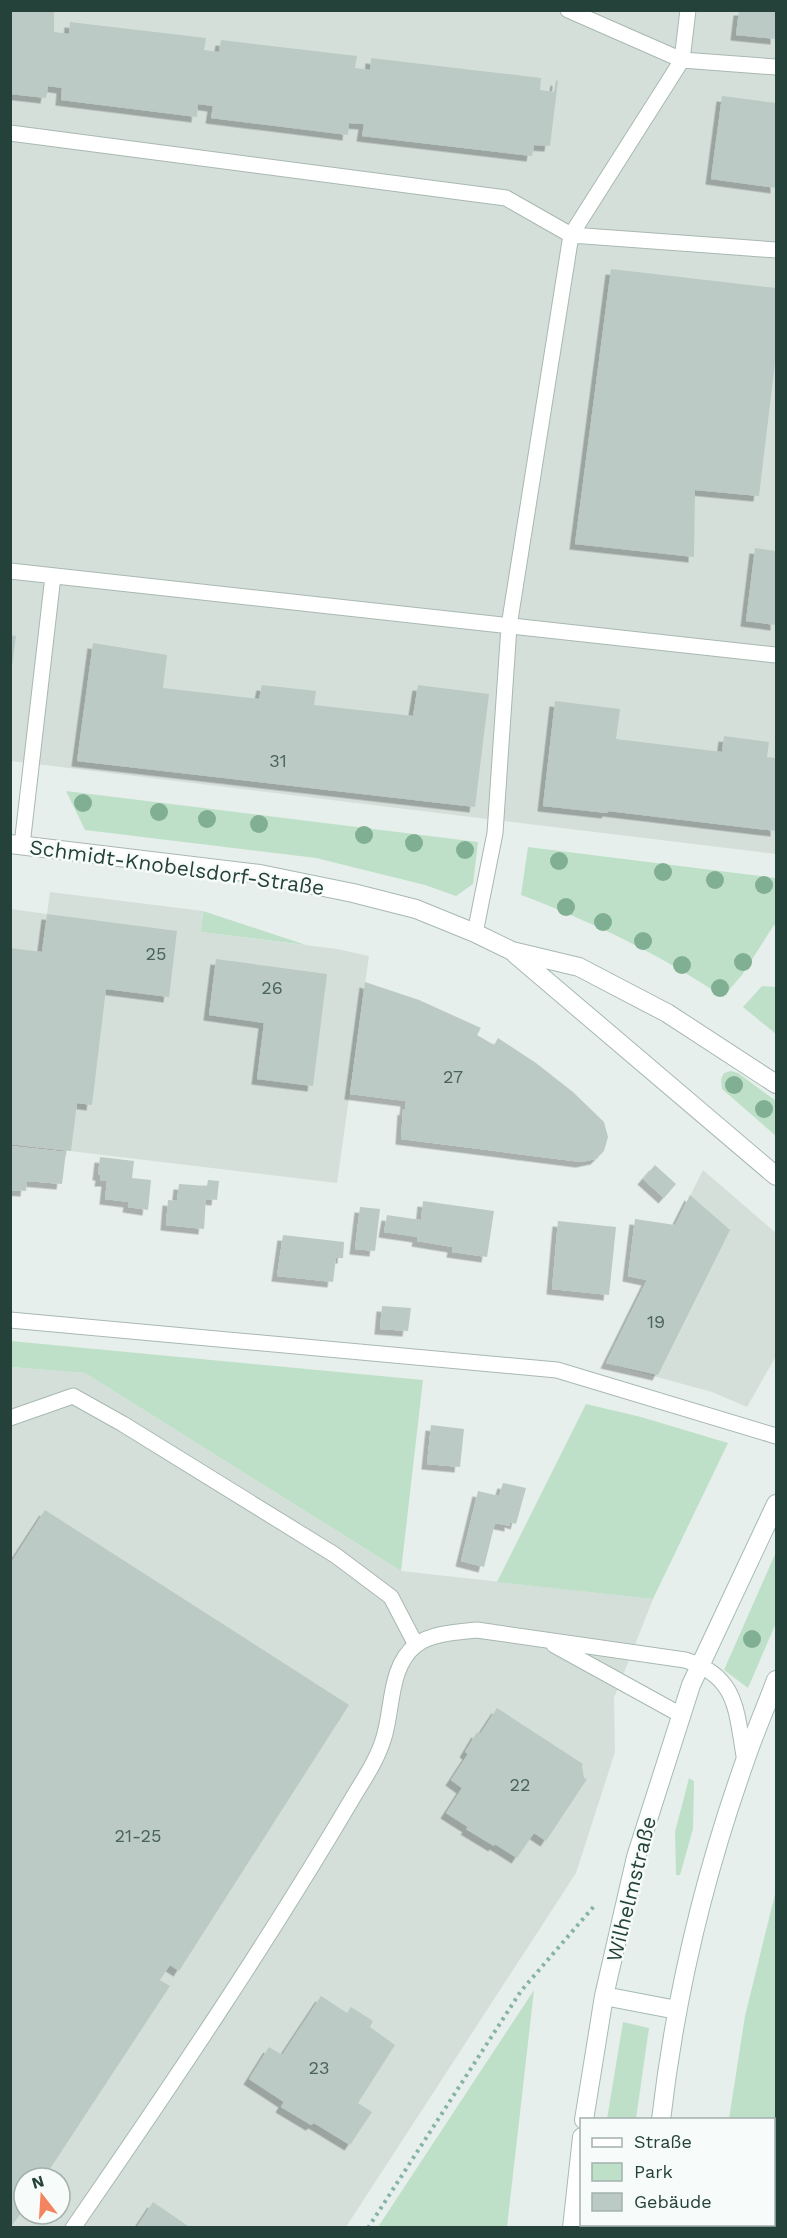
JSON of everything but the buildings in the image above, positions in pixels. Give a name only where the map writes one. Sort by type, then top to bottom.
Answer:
[{"type":"main road","name":"Schmidt-Knobelsdorf-Straße","points":[[16,844],[260,874],[416,909],[512,951],[579,967],[644,999],[710,1039],[777,1084]]},
{"type":"main road","name":"Schmidt-Knobelsdorf-Straße","points":[[512,951],[777,1176]]},
{"type":"main road","name":"Wilhelmstraße","points":[[584,2118],[604,1996],[636,1857],[681,1715],[700,1665],[777,1503]]},
{"type":"main road","points":[[661,2118],[678,2010],[708,1879],[745,1761],[777,1680]]},
{"type":"main road","points":[[604,1996],[678,2010]]},
{"type":"main road","points":[[572,2228],[580,2155]]},
{"type":"lane","points":[[568,10],[682,60],[777,67]]},
{"type":"lane","points":[[475,933],[495,833],[508,626],[571,235],[682,60],[688,10]]},
{"type":"lane","points":[[10,133],[506,198],[571,235],[777,250]]},
{"type":"lane","points":[[10,571],[777,655]]},
{"type":"lane","points":[[16,844],[53,576]]},
{"type":"lane","points":[[10,1320],[557,1370],[777,1436]]},
{"type":"lane","points":[[10,1418],[73,1396],[123,1424],[335,1555],[391,1597],[416,1645]]},
{"type":"lane","points":[[73,2228],[163,2097],[338,1824],[377,1757],[385,1736],[399,1668],[416,1645],[444,1634],[477,1630],[685,1660],[700,1665],[720,1678],[728,1687],[735,1703],[745,1761]]},
{"type":"lane","points":[[543,1640],[681,1715]]},
{"type":"path","points":[[368,2228],[521,1991],[568,1936]]},
{"type":"shaded area","points":[[11,11],[776,11],[776,854],[11,761]]},
{"type":"shaded area","points":[[50,892],[203,911],[201,932],[337,949],[369,956],[337,1183],[11,1144],[11,909],[47,914]]},
{"type":"shaded area","points":[[703,1170],[776,1233],[776,1356],[747,1407],[712,1392],[606,1363]]},
{"type":"shaded area","points":[[10,1367],[85,1373],[401,1571],[653,1599],[614,1698],[615,1752],[576,1873],[346,2227],[11,2227]]},
{"type":"green space","points":[[66,791],[478,842],[473,884],[456,896],[425,885],[316,858],[85,830]]},
{"type":"green space","points":[[528,847],[776,878],[776,925],[742,975],[723,997],[625,940],[521,895]]},
{"type":"green space","points":[[203,911],[306,945],[201,932]]},
{"type":"green space","points":[[762,986],[776,987],[776,1034],[743,1007]]},
{"type":"green space","points":[[731,1071],[738,1073],[776,1101],[776,1136],[722,1089],[721,1079],[724,1073]]},
{"type":"green space","points":[[11,1341],[423,1380],[401,1571],[85,1373],[11,1367]]},
{"type":"green space","points":[[586,1404],[641,1417],[728,1443],[653,1599],[497,1582]]},
{"type":"green space","points":[[776,1552],[776,1623],[748,1688],[724,1670]]},
{"type":"green space","points":[[689,1778],[694,1781],[693,1829],[680,1875],[676,1875],[675,1832]]},
{"type":"green space","points":[[776,1890],[776,2200],[775,2118],[729,2118],[745,2016]]},
{"type":"green space","points":[[534,1990],[507,2227],[378,2227]]},
{"type":"green space","points":[[623,2022],[649,2028],[636,2118],[607,2118]]}]
